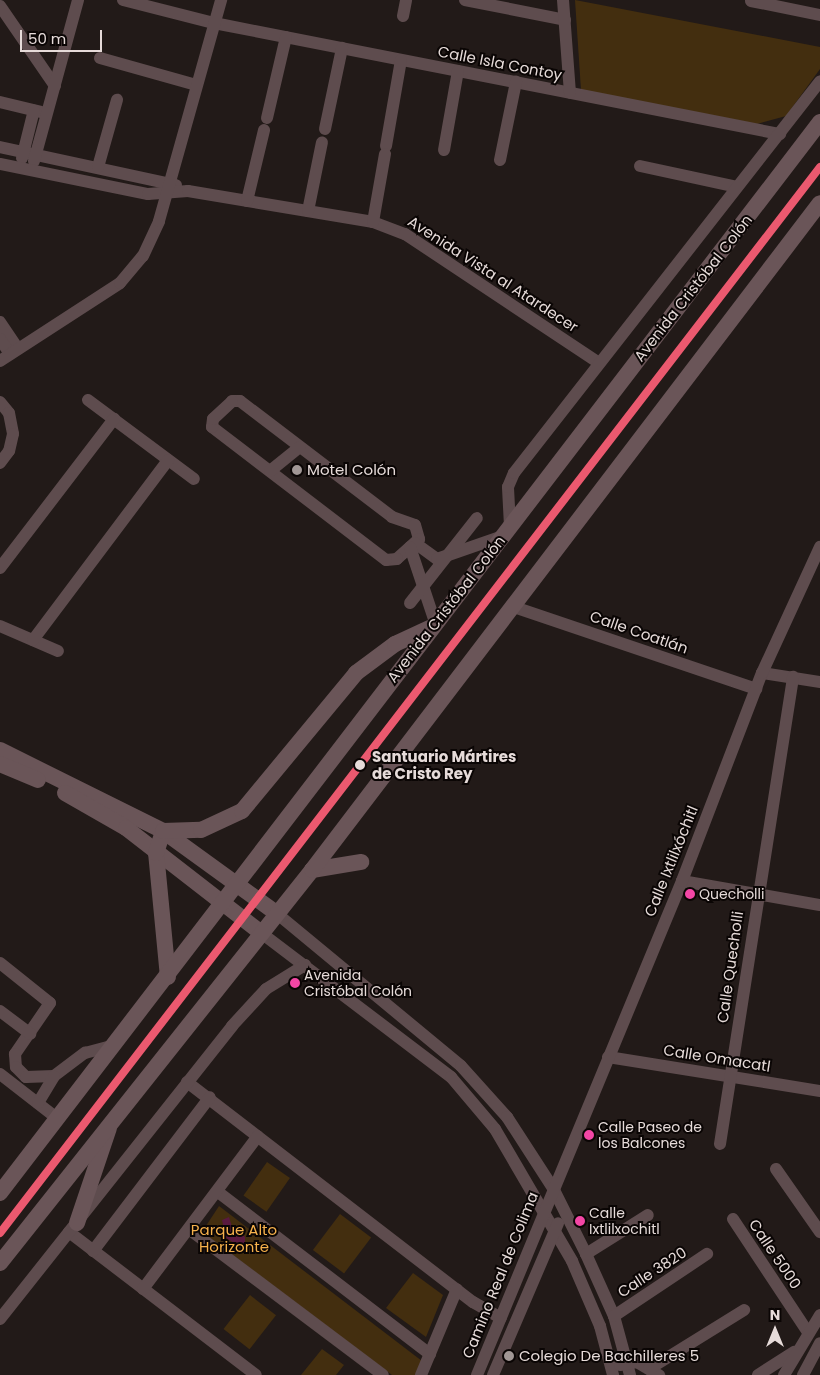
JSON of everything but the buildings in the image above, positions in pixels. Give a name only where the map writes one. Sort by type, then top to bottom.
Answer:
[{"type":"main road","name":"Avenida Cristóbal Colón","points":[[0,1193],[168,977],[221,903],[820,122]]},
{"type":"main road","points":[[0,1263],[112,1117],[275,912],[312,870],[511,606],[820,203]]},
{"type":"main road","points":[[163,830],[201,830],[242,811],[356,673],[395,644],[434,624]]},
{"type":"main road","points":[[0,750],[163,830],[275,912]]},
{"type":"main road","points":[[0,764],[52,785],[110,819],[260,932]]},
{"type":"main road","points":[[163,830],[156,853],[168,977]]},
{"type":"main road","points":[[312,870],[360,862]]},
{"type":"main road","points":[[73,1228],[112,1117]]},
{"type":"street","points":[[25,169],[48,113],[78,0]]},
{"type":"street","name":"Calle Isla Contoy","points":[[123,0],[214,23],[780,134]]},
{"type":"street","points":[[9,354],[131,273],[153,238],[221,0]]},
{"type":"street","points":[[403,16],[406,0]]},
{"type":"street","points":[[465,0],[565,20]]},
{"type":"street","points":[[563,0],[570,93]]},
{"type":"street","points":[[751,1],[820,15]]},
{"type":"street","points":[[0,6],[55,86]]},
{"type":"street","points":[[247,201],[286,37]]},
{"type":"street","points":[[325,129],[342,48]]},
{"type":"street","points":[[100,58],[196,85]]},
{"type":"street","points":[[373,222],[401,60]]},
{"type":"street","points":[[444,150],[458,71]]},
{"type":"street","points":[[500,160],[516,82]]},
{"type":"street","points":[[413,545],[437,559],[506,531],[508,487],[514,473],[820,82]]},
{"type":"street","points":[[98,167],[117,100]]},
{"type":"street","points":[[0,102],[48,113]]},
{"type":"street","points":[[30,153],[34,110]]},
{"type":"street","points":[[308,212],[322,142]]},
{"type":"street","name":"Avenida Vista al Atardecer","points":[[0,147],[169,181],[188,191]]},
{"type":"street","name":"Avenida Vista al Atardecer","points":[[0,164],[165,194],[188,191],[373,222],[405,234],[599,363]]},
{"type":"street","points":[[640,166],[737,187]]},
{"type":"street","points":[[0,322],[9,354]]},
{"type":"street","points":[[0,339],[9,354]]},
{"type":"street","points":[[88,400],[194,479]]},
{"type":"street","points":[[232,401],[240,401],[300,447],[392,517],[415,525],[420,535],[413,545],[397,559],[386,560],[212,427],[213,419],[232,401]]},
{"type":"street","points":[[0,402],[9,413],[4,418],[13,434],[0,463]]},
{"type":"street","points":[[0,568],[114,418]]},
{"type":"street","points":[[270,471],[300,447]]},
{"type":"street","points":[[33,640],[168,460]]},
{"type":"street","points":[[410,603],[478,518]]},
{"type":"street","points":[[413,545],[434,624]]},
{"type":"street","name":"Calle Ixtlilxóchitl","points":[[552,1188],[682,881],[762,672],[820,547]]},
{"type":"street","name":"Calle Coatlán","points":[[511,606],[756,688]]},
{"type":"street","points":[[0,626],[58,651]]},
{"type":"street","points":[[762,672],[820,682]]},
{"type":"street","name":"Calle Quecholli","points":[[720,1144],[793,678]]},
{"type":"street","points":[[682,881],[820,905]]},
{"type":"street","points":[[275,912],[461,1066],[507,1117],[552,1188],[586,1254],[614,1316],[628,1369]]},
{"type":"street","points":[[260,932],[451,1077],[495,1130],[545,1207],[556,1228],[600,1326],[612,1371],[628,1369],[654,1372],[744,1310]]},
{"type":"street","points":[[284,949],[300,945],[299,932]]},
{"type":"street","points":[[0,963],[50,1003],[15,1054],[16,1067],[32,1079],[54,1076]]},
{"type":"street","points":[[0,1319],[187,1082],[260,995],[305,966]]},
{"type":"street","points":[[0,1011],[30,1034]]},
{"type":"street","points":[[38,1103],[54,1076],[81,1056],[115,1045]]},
{"type":"street","name":"Calle Omacatl","points":[[608,1057],[820,1091]]},
{"type":"street","points":[[0,1074],[58,1119]]},
{"type":"street","points":[[187,1082],[210,1097],[458,1289],[501,1318]]},
{"type":"street","points":[[93,1251],[210,1097]]},
{"type":"street","points":[[143,1289],[190,1230],[258,1136]]},
{"type":"street","points":[[776,1169],[820,1232]]},
{"type":"street","name":"Camino Real de Colima","points":[[477,1375],[552,1188]]},
{"type":"street","points":[[218,1192],[430,1354]]},
{"type":"street","name":"Camino Real de Colima","points":[[493,1375],[563,1209]]},
{"type":"street","points":[[586,1254],[648,1215]]},
{"type":"street","name":"Calle 5000","points":[[732,1219],[807,1331]]},
{"type":"street","points":[[73,1228],[93,1251],[256,1375]]},
{"type":"street","points":[[190,1230],[383,1375]]},
{"type":"street","name":"Calle 3820","points":[[614,1316],[707,1254]]},
{"type":"street","points":[[421,1375],[458,1289]]},
{"type":"street","points":[[784,1375],[807,1331],[820,1315]]},
{"type":"street","points":[[493,1338],[506,1344]]},
{"type":"street","points":[[803,1375],[820,1343]]},
{"type":"street","points":[[758,1375],[795,1352]]},
{"type":"green space","points":[[575,0],[820,47],[820,69],[786,116],[757,124],[581,90]]},
{"type":"green space","points":[[267,1162],[290,1178],[266,1212],[243,1196]]},
{"type":"green space","name":"Parque Alto Horizonte","points":[[219,1206],[422,1361],[416,1375],[392,1375],[202,1232]]},
{"type":"green space","points":[[340,1214],[371,1237],[344,1273],[313,1250]]},
{"type":"green space","points":[[413,1273],[443,1295],[426,1337],[386,1308]]},
{"type":"green space","points":[[250,1295],[276,1315],[250,1349],[224,1329]]},
{"type":"green space","points":[[322,1349],[344,1365],[336,1375],[301,1375]]},
{"type":"shaded area","points":[[229,1217],[232,1227],[245,1237],[245,1250],[226,1238],[222,1220]]},
{"type":"transit line","points":[[0,1233],[820,167]]},
{"type":"place","name":"Motel Colón","points":[[297,470]]},
{"type":"place","name":"Santuario Mártires de Cristo Rey","points":[[360,765]]},
{"type":"place","name":"Quecholli","points":[[690,894]]},
{"type":"place","name":"Avenida Cristóbal Colón","points":[[295,983]]},
{"type":"place","name":"Calle Paseo de los Balcones","points":[[589,1135]]},
{"type":"place","name":"Calle Ixtlilxochitl","points":[[580,1221]]},
{"type":"place","name":"Colegio De Bachilleres 5","points":[[509,1356]]}]
